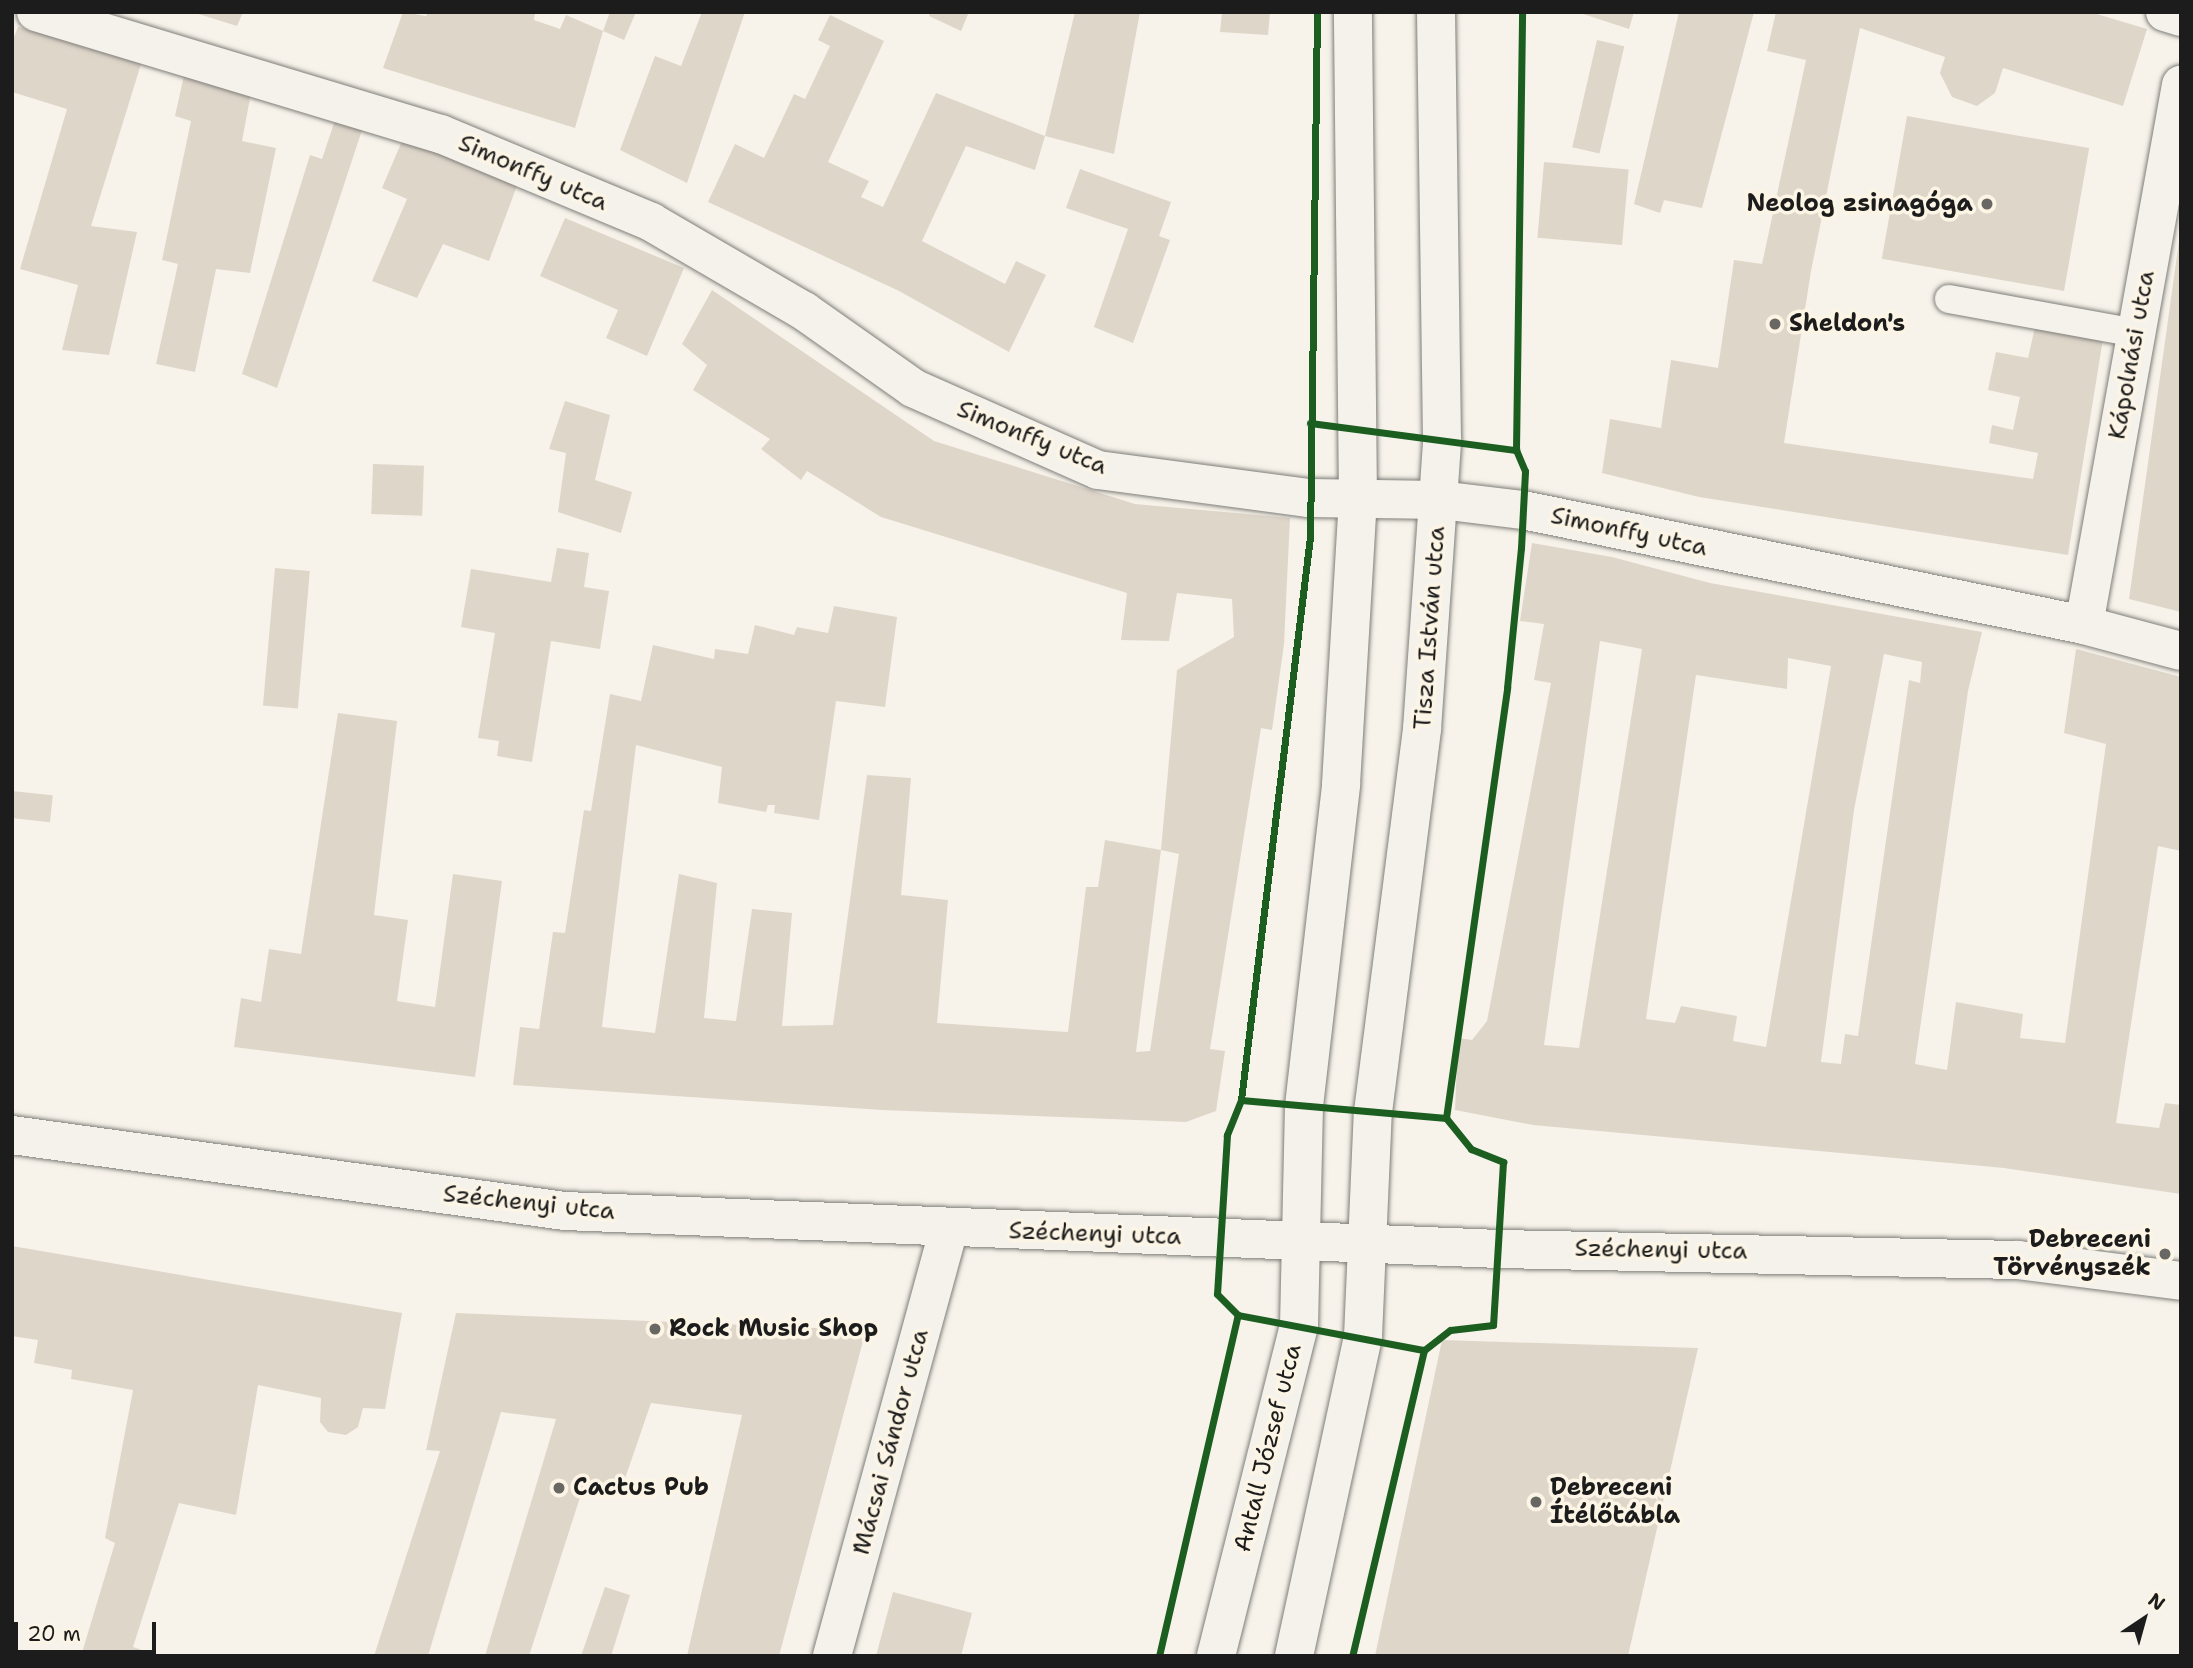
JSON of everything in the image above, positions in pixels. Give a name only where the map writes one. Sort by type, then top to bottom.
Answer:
[{"type":"street","name":"Simonffy utca","points":[[36,12],[441,134],[651,222],[804,311],[912,388],[1098,470],[1309,498],[1440,500],[1523,510],[2084,625],[2181,651]]},
{"type":"street","points":[[1300,1238],[1304,1106],[1340,784],[1358,498],[1353,12]]},
{"type":"street","name":"Tisza István utca","points":[[1365,1241],[1373,1112],[1422,729],[1440,500],[1436,12]]},
{"type":"street","points":[[2165,12],[2181,18]]},
{"type":"street","name":"Kápolnási utca","points":[[2084,625],[2181,85]]},
{"type":"street","name":"Széchenyi utca","points":[[12,1136],[565,1211],[949,1228],[1300,1238],[1500,1249],[2018,1260],[2181,1281]]},
{"type":"street","name":"Mácsai Sándor utca","points":[[832,1656],[949,1228]]},
{"type":"street","name":"Antall József utca","points":[[1216,1656],[1299,1325],[1300,1238]]},
{"type":"street","points":[[1294,1656],[1363,1337],[1365,1241]]},
{"type":"lane","points":[[1949,299],[2136,333]]},
{"type":"building","points":[[192,12],[243,12],[237,26]]},
{"type":"building","points":[[403,12],[426,16],[428,12],[535,12],[534,20],[560,29],[566,15],[603,31],[575,128],[383,68]]},
{"type":"building","points":[[610,12],[636,12],[624,40],[603,31]]},
{"type":"building","points":[[702,12],[745,12],[687,183],[620,150],[655,56],[681,66]]},
{"type":"building","points":[[930,12],[969,12],[961,31],[929,16]]},
{"type":"building","points":[[1075,12],[1140,12],[1114,154],[1045,136]]},
{"type":"building","points":[[1222,12],[1270,12],[1268,35],[1220,32]]},
{"type":"building","points":[[1577,12],[1634,12],[1629,29]]},
{"type":"building","points":[[1679,12],[1754,12],[1702,208],[1664,200],[1660,213],[1634,204]]},
{"type":"building","points":[[1776,12],[2090,12],[2147,29],[2123,106],[2003,68],[1995,93],[1977,106],[1952,97],[1940,73],[1945,57],[1860,28],[1811,271],[1784,443],[2033,479],[2038,453],[1989,443],[1992,425],[2013,430],[2020,397],[1988,390],[1996,352],[2028,358],[2035,327],[2103,339],[2068,555],[1699,497],[1602,473],[1610,419],[1661,428],[1671,360],[1718,368],[1734,260],[1762,264],[1806,60],[1767,51]]},
{"type":"building","points":[[830,15],[884,41],[828,162],[869,181],[861,197],[883,207],[936,93],[1045,136],[1035,170],[966,146],[922,241],[1005,284],[1016,261],[1046,275],[1009,352],[899,291],[708,202],[735,144],[764,158],[794,94],[805,99],[830,46],[818,40]]},
{"type":"building","points":[[18,27],[141,64],[91,226],[137,232],[109,355],[62,350],[78,285],[20,269],[67,109],[12,92],[12,42]]},
{"type":"building","points":[[1597,40],[1624,46],[1600,153],[1572,147]]},
{"type":"building","points":[[185,71],[251,93],[242,141],[276,148],[250,273],[216,269],[195,372],[156,364],[178,264],[162,260],[191,121],[175,116]]},
{"type":"building","name":"Neolog zsinagóga","points":[[1907,116],[2089,148],[2064,291],[1882,259]]},
{"type":"building","points":[[335,120],[363,127],[277,388],[242,374],[310,155],[322,159]]},
{"type":"building","points":[[402,141],[464,157],[518,183],[489,261],[443,244],[417,298],[372,281],[407,199],[382,188]]},
{"type":"building","points":[[1544,162],[1629,169],[1622,245],[1537,238]]},
{"type":"building","points":[[1080,169],[1171,202],[1159,236],[1170,240],[1133,343],[1094,327],[1128,229],[1066,208]]},
{"type":"building","points":[[565,218],[684,268],[647,356],[606,338],[618,310],[540,276]]},
{"type":"building","points":[[2181,227],[2181,612],[2129,599]]},
{"type":"building","points":[[712,290],[934,441],[1135,504],[1290,518],[1284,644],[1272,730],[1261,728],[1210,1049],[1225,1051],[1216,1111],[1186,1122],[882,1110],[513,1085],[520,1027],[539,1029],[553,932],[565,933],[584,810],[591,811],[610,694],[641,701],[653,645],[714,659],[715,649],[748,654],[755,625],[794,635],[797,627],[828,633],[834,606],[897,617],[885,707],[836,701],[819,820],[774,813],[775,805],[768,805],[766,812],[718,803],[722,767],[636,745],[602,1027],[655,1033],[679,874],[717,883],[704,1018],[736,1021],[752,909],[792,913],[782,1026],[833,1025],[867,775],[911,778],[901,895],[948,900],[937,1023],[1068,1032],[1086,887],[1098,887],[1105,840],[1161,850],[1177,670],[1234,637],[1232,599],[1177,593],[1169,641],[1121,640],[1127,593],[881,517],[807,471],[801,480],[761,449],[770,439],[693,390],[707,365],[682,344]],"holes":[[[1161,850],[1179,854],[1150,1051],[1136,1052]]]},
{"type":"building","points":[[565,401],[610,415],[595,480],[632,492],[621,533],[558,512],[566,453],[549,449]]},
{"type":"building","points":[[373,464],[424,466],[422,516],[371,514]]},
{"type":"building","points":[[1532,543],[1612,557],[1710,583],[1982,632],[1968,691],[1915,1064],[1947,1070],[1956,1002],[2023,1014],[2020,1038],[2065,1043],[2106,744],[2064,733],[2076,649],[2181,677],[2181,851],[2158,846],[2116,1123],[2159,1128],[2165,1103],[2181,1105],[2181,1194],[2004,1168],[1533,1125],[1455,1110],[1458,1038],[1472,1040],[1487,1021],[1551,683],[1534,680],[1544,624],[1520,621]],"holes":[[[1600,641],[1642,649],[1579,1048],[1544,1045]],[[1884,654],[1922,662],[1920,683],[1909,680],[1858,1036],[1845,1034],[1841,1064],[1821,1062],[1854,810]],[[1788,658],[1831,666],[1766,1047],[1733,1041],[1737,1016],[1681,1006],[1675,1023],[1646,1019],[1696,675],[1787,689]]]},
{"type":"building","points":[[557,548],[589,553],[584,587],[609,591],[600,649],[551,641],[532,762],[497,756],[499,741],[478,738],[495,633],[461,627],[471,569],[551,582]]},
{"type":"building","points":[[275,568],[310,571],[298,709],[263,705]]},
{"type":"building","points":[[338,713],[397,721],[374,915],[408,920],[397,1001],[435,1007],[453,874],[502,881],[475,1077],[234,1047],[241,998],[261,1002],[269,949],[301,954]]},
{"type":"building","points":[[12,791],[53,795],[50,822],[12,818]]},
{"type":"building","points":[[12,1246],[402,1313],[385,1409],[363,1408],[358,1427],[346,1435],[328,1432],[320,1422],[321,1398],[258,1385],[236,1515],[179,1503],[133,1647],[160,1656],[81,1656],[115,1543],[105,1538],[133,1390],[71,1379],[72,1370],[34,1363],[38,1340],[12,1336]]},
{"type":"building","points":[[456,1313],[866,1330],[779,1656],[687,1656],[742,1415],[651,1403],[619,1496],[584,1485],[529,1656],[485,1656],[556,1419],[501,1412],[428,1656],[374,1656],[440,1451],[426,1450]]},
{"type":"building","name":"Debreceni Ítélőtábla","points":[[1442,1340],[1698,1348],[1628,1656],[1375,1656]]},
{"type":"building","points":[[605,1587],[630,1595],[611,1656],[581,1656]]},
{"type":"building","points":[[893,1592],[972,1613],[961,1656],[876,1656]]},
{"type":"cycle path","points":[[1317,12],[1310,537],[1241,1100],[1227,1135],[1217,1294],[1238,1315],[1424,1350]]},
{"type":"cycle path","points":[[1446,1118],[1507,688],[1521,548],[1525,471],[1516,450],[1522,12]]},
{"type":"cycle path","points":[[1310,423],[1516,450]]},
{"type":"cycle path","points":[[1241,1100],[1446,1118],[1471,1149],[1503,1162],[1493,1325],[1450,1330],[1424,1350],[1352,1656]]},
{"type":"cycle path","points":[[1159,1656],[1238,1315]]},
{"type":"place","name":"Neolog zsinagóga","points":[[1987,204]]},
{"type":"place","name":"Sheldon's","points":[[1775,324]]},
{"type":"place","name":"Debreceni Törvényszék","points":[[2165,1254]]},
{"type":"place","name":"Rock Music Shop","points":[[655,1329]]},
{"type":"place","name":"Cactus Pub","points":[[559,1488]]},
{"type":"place","name":"Debreceni Ítélőtábla","points":[[1536,1502]]}]
